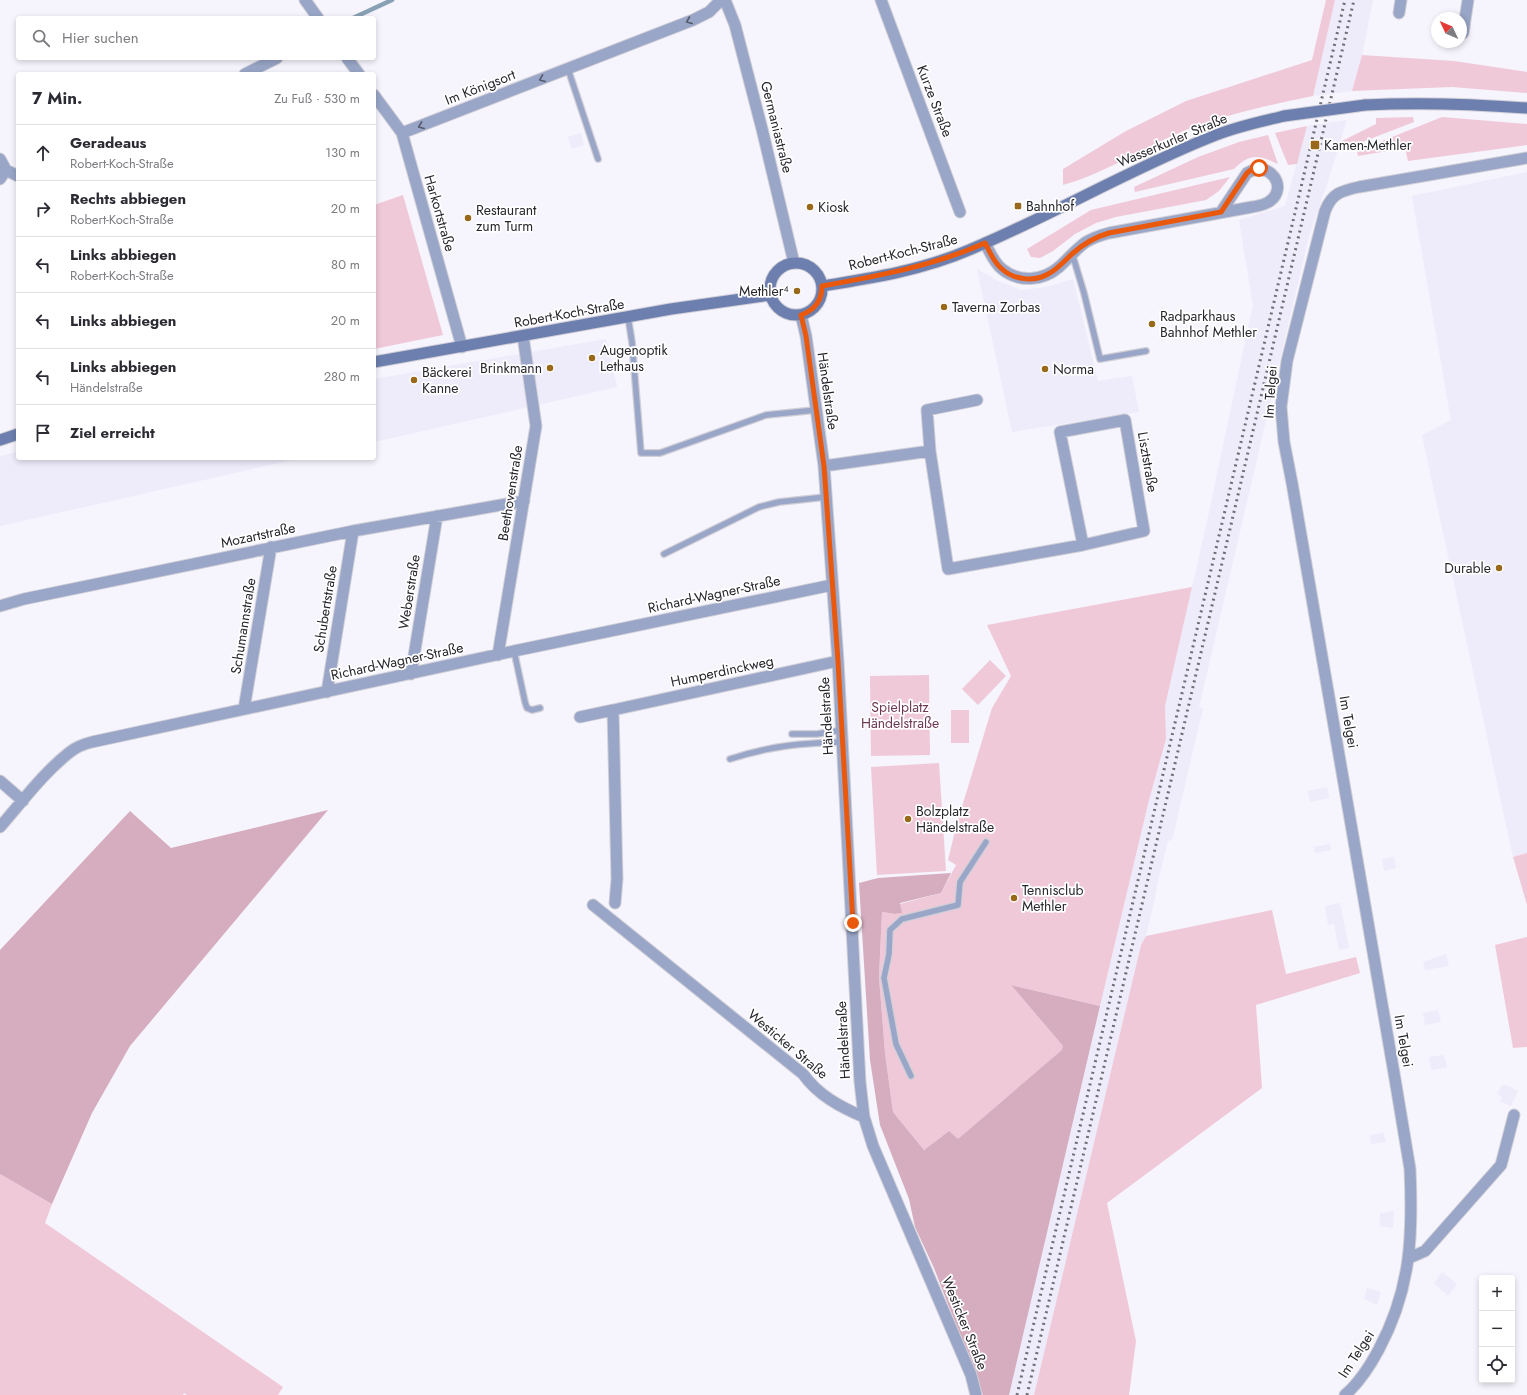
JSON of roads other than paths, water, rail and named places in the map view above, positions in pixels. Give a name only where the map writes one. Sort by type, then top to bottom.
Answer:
[{"type":"main road","name":"Wasserkurler Straße","points":[[985,243],[1028,224],[1083,195],[1165,156],[1212,136],[1284,116],[1365,105],[1401,103],[1439,103],[1527,108]]},
{"type":"main road","name":"Robert-Koch-Straße","points":[[822,286],[883,276],[948,258],[985,243]]},
{"type":"main road","points":[[794,263],[802,264],[812,269],[820,278],[822,286],[820,301],[815,308],[801,315],[793,316],[785,314],[776,306],[770,295],[772,277],[785,265],[794,263]]},
{"type":"main road","name":"Robert-Koch-Straße","points":[[376,362],[671,309],[770,295]]},
{"type":"main road","points":[[0,440],[16,435]]},
{"type":"street","points":[[305,0],[317,16]]},
{"type":"street","name":"Im Königsort","points":[[402,133],[693,20],[709,12],[721,0]]},
{"type":"street","name":"Germaniastraße","points":[[725,0],[734,25],[760,122],[794,263]]},
{"type":"street","name":"Kurze Straße","points":[[881,0],[960,212]]},
{"type":"street","points":[[1399,13],[1401,0]]},
{"type":"street","points":[[1466,12],[1468,0]]},
{"type":"street","points":[[249,72],[273,60]]},
{"type":"street","points":[[348,60],[358,72]]},
{"type":"street","name":"Harkortstraße","points":[[376,98],[402,133],[462,347]]},
{"type":"street","name":"Im Telgei","points":[[1344,1395],[1351,1389],[1370,1365],[1387,1335],[1399,1306],[1409,1258],[1412,1213],[1408,1162],[1294,491],[1284,442],[1281,407],[1287,361],[1325,211],[1333,196],[1342,191],[1359,187],[1527,158]]},
{"type":"street","points":[[0,159],[6,170],[16,175]]},
{"type":"street","points":[[985,243],[995,261],[1002,269],[1013,276],[1025,279],[1036,278],[1048,275],[1072,253],[1087,242],[1109,233],[1266,204],[1275,196],[1278,190],[1278,185],[1272,174],[1264,169],[1252,169],[1247,173],[1221,212]]},
{"type":"street","points":[[0,179],[6,170]]},
{"type":"street","name":"Händelstraße","points":[[801,315],[806,336],[824,466],[838,661],[860,1082],[864,1117]]},
{"type":"street","name":"Beethovenstraße","points":[[498,655],[536,426],[523,336]]},
{"type":"street","name":"Lisztstraße","points":[[976,400],[927,410],[930,451],[948,569],[1083,545],[1144,531],[1125,420],[1060,432],[1083,545]]},
{"type":"street","points":[[824,466],[930,451]]},
{"type":"street","name":"Mozartstraße","points":[[0,606],[24,599],[272,547],[524,501]]},
{"type":"street","name":"Weberstraße","points":[[411,674],[437,516]]},
{"type":"street","name":"Schubertstraße","points":[[327,692],[353,531]]},
{"type":"street","name":"Schumannstraße","points":[[244,709],[272,547]]},
{"type":"street","name":"Richard-Wagner-Straße","points":[[0,827],[51,770],[70,752],[85,744],[514,651],[832,585]]},
{"type":"street","name":"Humperdinckweg","points":[[580,717],[838,661]]},
{"type":"street","points":[[613,710],[617,879],[615,903]]},
{"type":"street","points":[[0,781],[23,802]]},
{"type":"street","name":"Westicker Straße","points":[[593,905],[803,1074],[810,1084],[837,1105],[864,1117],[873,1146],[972,1375],[976,1395]]},
{"type":"street","points":[[1409,1258],[1425,1251],[1501,1165],[1514,1115]]},
{"type":"lane","points":[[568,69],[598,159]]},
{"type":"lane","points":[[1072,253],[1084,293],[1100,359],[1146,350]]},
{"type":"lane","points":[[628,317],[632,342],[641,453],[660,453],[766,415],[816,410]]},
{"type":"lane","points":[[664,554],[759,507],[779,502],[826,496]]},
{"type":"lane","points":[[514,651],[527,708],[532,710],[540,708]]},
{"type":"lane","points":[[792,734],[817,734],[842,730]]},
{"type":"lane","points":[[730,759],[754,751],[782,746],[842,742]]},
{"type":"lane","points":[[911,1076],[896,1044],[884,978],[889,954],[890,930],[902,919],[958,905],[960,882],[986,842]]},
{"type":"waterway","points":[[357,16],[392,0]]},
{"type":"railway","points":[[1017,1395],[1345,0]]},
{"type":"railway","points":[[1027,1395],[1354,0]]},
{"type":"place","name":"Kamen-Methler","points":[[1315,145]]},
{"type":"place","name":"Bahnhof","points":[[1018,206]]},
{"type":"place","name":"Kiosk","points":[[810,207]]},
{"type":"place","name":"Restaurant zum Turm","points":[[468,218]]},
{"type":"place","name":"Methler⁴","points":[[797,291]]},
{"type":"place","name":"Taverna Zorbas","points":[[944,307]]},
{"type":"place","name":"Radparkhaus Bahnhof Methler","points":[[1152,324]]},
{"type":"place","name":"Augenoptik Lethaus","points":[[592,358]]},
{"type":"place","name":"Brinkmann","points":[[550,368]]},
{"type":"place","name":"Norma","points":[[1045,369]]},
{"type":"place","name":"Bäckerei Kanne","points":[[414,380]]},
{"type":"place","name":"Durable","points":[[1499,568]]},
{"type":"place","name":"Bolzplatz Händelstraße","points":[[908,819]]},
{"type":"place","name":"Tennisclub Methler","points":[[1014,898]]},
{"type":"park label","name":"Spielplatz Händelstraße","points":[[900,716]]}]
